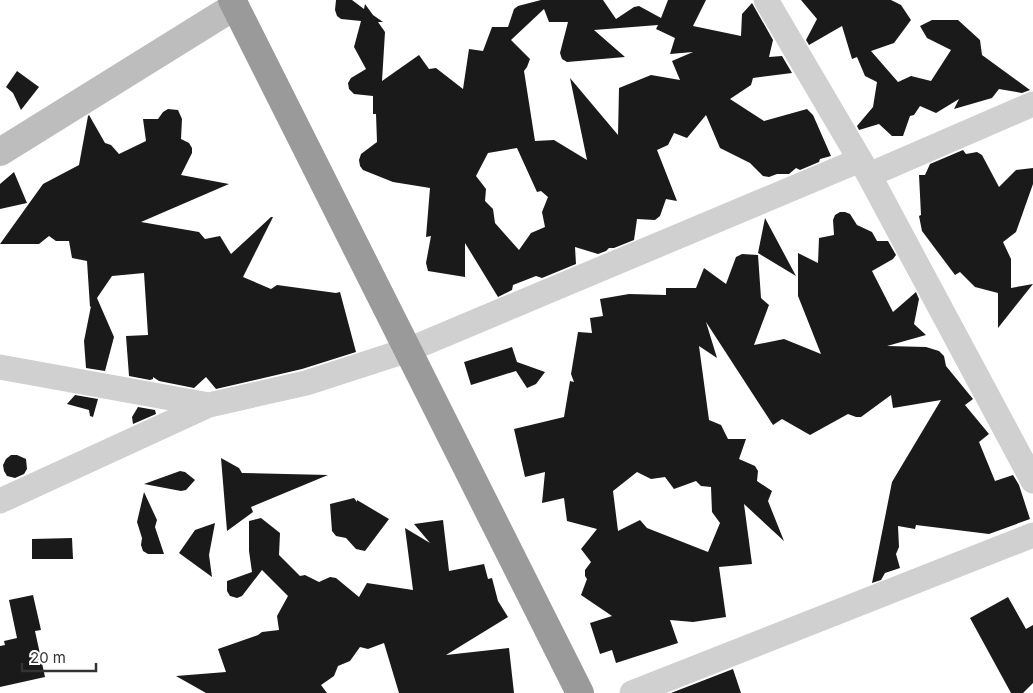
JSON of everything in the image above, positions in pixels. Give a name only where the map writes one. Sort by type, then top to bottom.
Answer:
[{"type":"highway","points":[[238,2],[408,350],[580,693]]},
{"type":"street","points":[[766,0],[864,167],[1033,481]]},
{"type":"street","points":[[0,152],[238,2]]},
{"type":"street","points":[[0,501],[209,405],[306,383],[408,350],[864,167],[1033,104]]},
{"type":"street","points":[[0,368],[209,405]]},
{"type":"street","points":[[632,693],[1033,535]]},
{"type":"building","points":[[336,0],[352,0],[364,9],[365,4],[373,15],[383,22],[378,22],[385,32],[382,81],[419,55],[429,69],[436,68],[463,89],[469,49],[483,51],[492,27],[508,27],[514,9],[518,6],[541,0],[603,0],[616,19],[634,7],[639,6],[661,18],[668,0],[706,0],[693,26],[741,36],[742,14],[752,3],[773,40],[769,57],[782,56],[792,73],[753,78],[751,85],[730,99],[764,121],[807,109],[813,115],[831,156],[820,159],[819,162],[800,170],[796,168],[789,174],[763,176],[750,163],[720,148],[706,115],[687,138],[674,133],[668,145],[657,150],[677,201],[666,199],[660,216],[655,220],[637,219],[634,240],[614,248],[609,248],[598,254],[575,247],[576,264],[542,278],[536,276],[513,285],[512,290],[498,297],[465,243],[465,277],[428,271],[426,263],[431,236],[426,237],[430,188],[393,182],[363,170],[360,166],[361,154],[377,142],[376,114],[373,114],[373,96],[354,94],[349,89],[348,83],[351,78],[366,69],[354,47],[361,21],[341,19],[337,16],[335,10]],"holes":[[[544,9],[549,22],[568,22],[560,53],[562,59],[567,62],[625,57],[594,30],[658,25],[656,29],[675,38],[670,54],[693,52],[672,61],[680,80],[651,75],[619,88],[618,135],[570,78],[587,160],[554,140],[535,141],[524,71],[530,59],[511,40]],[[517,148],[537,192],[541,191],[548,197],[542,212],[545,227],[531,233],[519,250],[495,223],[493,209],[485,201],[486,189],[476,176],[488,153]]]},
{"type":"building","points":[[801,0],[891,0],[901,5],[911,20],[894,43],[871,51],[898,82],[911,76],[931,81],[951,50],[927,38],[920,26],[932,20],[958,20],[980,40],[982,55],[1030,90],[1022,93],[999,89],[992,98],[954,109],[959,99],[936,113],[920,106],[914,115],[910,116],[903,136],[892,136],[879,124],[859,130],[857,126],[873,107],[877,82],[865,76],[857,57],[852,59],[842,26],[809,45],[806,40],[817,19]]},
{"type":"building","points":[[17,71],[39,87],[21,110],[13,93],[6,87]]},
{"type":"building","points":[[168,109],[178,110],[182,119],[181,139],[189,143],[192,148],[192,153],[181,175],[229,184],[141,222],[199,232],[205,239],[220,236],[231,254],[273,217],[243,277],[271,289],[277,285],[340,292],[356,352],[302,369],[216,389],[206,377],[194,388],[159,381],[153,377],[150,380],[129,376],[126,336],[148,335],[144,273],[112,276],[97,298],[114,337],[105,371],[86,368],[84,341],[91,306],[87,261],[72,258],[69,241],[56,241],[49,236],[39,244],[0,244],[43,184],[79,165],[89,115],[105,143],[111,145],[119,154],[146,141],[143,119],[158,119]]},
{"type":"building","points":[[963,150],[966,154],[977,152],[982,155],[999,187],[1016,170],[1033,168],[1033,184],[1016,232],[1003,242],[1011,259],[1011,288],[1033,284],[998,328],[998,293],[975,287],[960,272],[955,275],[922,231],[919,216],[921,215],[919,175],[925,175],[930,164]]},
{"type":"building","points":[[14,172],[27,203],[0,209],[0,184]]},
{"type":"building","points":[[840,212],[850,214],[857,225],[872,232],[877,241],[888,241],[896,255],[893,259],[872,271],[893,312],[916,292],[919,299],[914,324],[926,335],[887,346],[926,347],[939,351],[944,356],[946,366],[973,399],[965,405],[989,434],[979,442],[995,481],[1013,475],[1019,485],[1030,519],[989,534],[916,525],[915,529],[898,526],[899,547],[896,554],[900,568],[885,573],[881,580],[872,583],[892,482],[941,400],[893,408],[891,395],[861,417],[848,414],[810,435],[782,419],[773,425],[706,322],[717,358],[699,346],[709,420],[721,425],[728,439],[746,439],[739,459],[755,466],[758,471],[757,481],[772,491],[768,501],[784,541],[744,504],[752,564],[719,567],[726,617],[693,622],[670,620],[678,643],[616,663],[612,650],[600,654],[590,623],[612,616],[581,595],[587,579],[585,570],[591,562],[581,549],[597,529],[567,521],[564,498],[542,503],[545,472],[525,477],[514,429],[564,417],[570,381],[574,382],[571,374],[578,332],[592,333],[590,318],[603,316],[600,299],[629,294],[666,295],[666,288],[696,288],[704,268],[726,284],[736,257],[742,254],[758,255],[761,298],[769,305],[754,345],[784,339],[821,354],[798,296],[798,253],[818,263],[819,238],[834,235],[833,220],[835,215]],"holes":[[[637,472],[651,479],[665,477],[674,489],[696,481],[701,486],[711,487],[712,512],[720,523],[708,552],[647,528],[640,520],[618,531],[613,491]]]},
{"type":"building","points":[[765,218],[796,276],[758,253]]},
{"type":"building","points":[[512,347],[517,362],[545,372],[536,384],[527,388],[516,371],[471,385],[464,362]]},
{"type":"building","points":[[75,395],[98,399],[93,417],[90,416],[89,410],[67,404]]},
{"type":"building","points":[[138,407],[155,410],[156,414],[133,424],[132,417]]},
{"type":"building","points":[[11,455],[17,455],[26,459],[27,469],[24,474],[15,478],[7,476],[4,471],[3,465]]},
{"type":"building","points":[[221,458],[239,468],[242,473],[328,475],[251,507],[253,512],[227,531]]},
{"type":"building","points":[[180,471],[185,472],[195,480],[186,490],[181,491],[144,484]]},
{"type":"building","points":[[144,492],[157,520],[155,527],[164,554],[148,554],[143,551],[141,545],[142,538],[137,522]]},
{"type":"building","points":[[354,498],[357,502],[357,500],[389,519],[365,551],[356,549],[346,538],[336,536],[332,531],[330,504]]},
{"type":"building","points":[[261,518],[280,533],[279,555],[300,576],[305,575],[319,582],[330,577],[336,578],[359,597],[367,583],[413,590],[405,528],[430,543],[414,524],[443,520],[449,571],[484,564],[488,579],[492,578],[498,601],[508,617],[446,655],[509,648],[514,693],[399,693],[384,643],[368,649],[360,647],[350,661],[338,666],[334,676],[321,685],[327,693],[206,693],[176,676],[226,672],[218,649],[262,632],[279,630],[277,616],[288,596],[262,570],[242,596],[237,598],[230,596],[227,591],[227,581],[252,572],[249,551],[249,521]]},
{"type":"building","points":[[215,523],[209,555],[212,577],[179,553],[195,530]]},
{"type":"building","points":[[72,538],[73,559],[32,559],[32,539]]},
{"type":"building","points":[[33,595],[41,630],[35,631],[45,677],[0,687],[0,646],[5,645],[4,641],[17,638],[9,600]]},
{"type":"building","points":[[1008,597],[1026,629],[1033,625],[1033,683],[1023,693],[1011,693],[970,618]]},
{"type":"building","points":[[733,669],[741,693],[671,693]]}]
